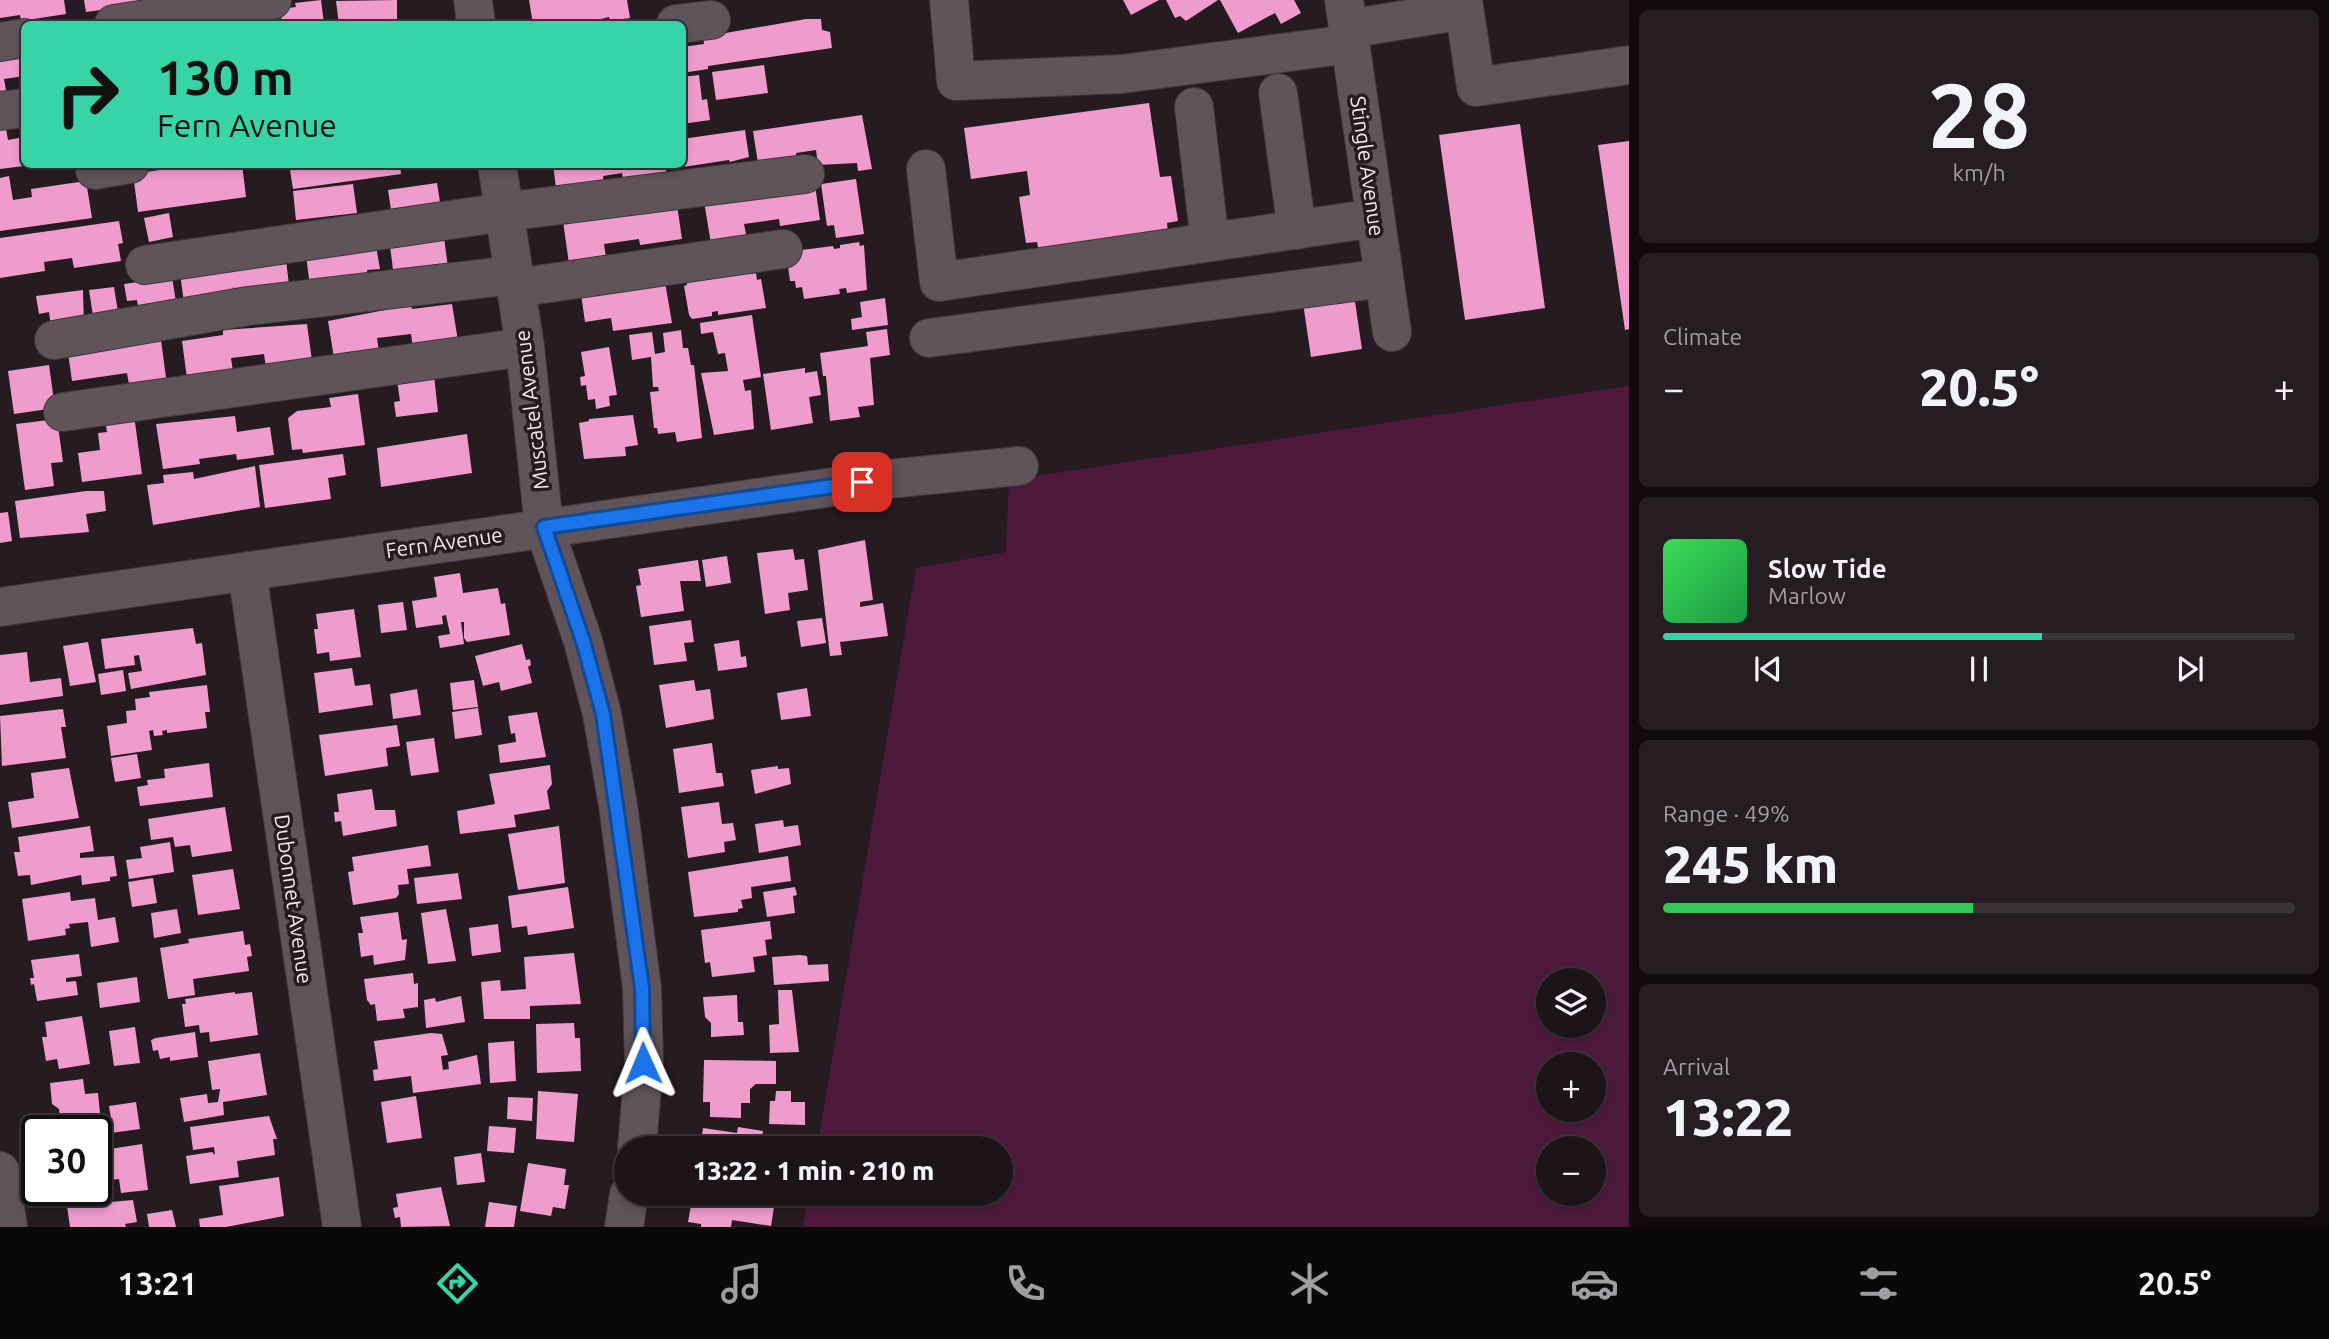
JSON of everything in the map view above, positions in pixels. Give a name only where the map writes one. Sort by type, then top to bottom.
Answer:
[{"type":"street","points":[[134,21],[272,0]]},
{"type":"street","points":[[473,0],[476,21]]},
{"type":"street","points":[[949,0],[956,81],[1122,74],[1347,24],[1463,5],[1476,87],[1629,65]]},
{"type":"street","name":"Stingle Avenue","points":[[1347,24],[1392,332]]},
{"type":"street","points":[[0,42],[21,38]]},
{"type":"street","points":[[1278,93],[1297,230]]},
{"type":"street","points":[[1194,107],[1210,242]]},
{"type":"street","points":[[0,111],[21,108]]},
{"type":"street","name":"Muscatel Avenue","points":[[498,168],[525,347],[544,527],[583,641],[603,714],[618,805],[642,988],[643,1063],[638,1136]]},
{"type":"street","points":[[926,169],[939,282],[1375,218]]},
{"type":"street","points":[[145,265],[504,212],[805,174]]},
{"type":"street","points":[[54,340],[248,306],[515,282],[783,249]]},
{"type":"street","points":[[929,338],[1384,278]]},
{"type":"street","points":[[63,412],[525,347]]},
{"type":"street","name":"Fern Avenue","points":[[0,607],[888,479],[1019,466]]},
{"type":"street","name":"Dubonnet Avenue","points":[[247,571],[342,1227]]},
{"type":"street","points":[[0,1171],[8,1227]]},
{"type":"street","points":[[624,1227],[627,1206]]},
{"type":"shaded area","points":[[1629,386],[1629,1227],[803,1227],[807,1206],[1013,1206],[1013,1136],[819,1136],[916,568],[1006,552],[1009,480]]},
{"type":"building","points":[[0,0],[64,0],[66,14],[21,21],[20,15],[0,18]]},
{"type":"building","points":[[84,0],[157,0],[157,2],[86,12]]},
{"type":"building","points":[[321,0],[324,21],[282,21],[280,9],[296,7],[295,3]]},
{"type":"building","points":[[397,0],[397,21],[339,21],[336,1]]},
{"type":"building","points":[[529,0],[627,0],[630,18],[610,21],[609,17],[593,21],[532,21]]},
{"type":"building","points":[[1123,0],[1159,0],[1131,15]]},
{"type":"building","points":[[1166,0],[1218,0],[1186,21],[1180,16],[1175,18]]},
{"type":"building","points":[[1220,0],[1294,0],[1301,13],[1281,24],[1275,13],[1238,33]]},
{"type":"building","points":[[806,19],[821,19],[822,30],[830,32],[832,48],[708,66],[708,69],[686,72],[686,46],[704,44],[703,37]]},
{"type":"building","points":[[21,47],[21,76],[4,79],[7,96],[0,97],[0,50]]},
{"type":"building","points":[[764,65],[768,93],[716,100],[712,72]]},
{"type":"building","points":[[699,75],[702,100],[707,99],[710,120],[686,123],[686,77]]},
{"type":"building","points":[[1149,103],[1160,177],[1171,176],[1178,221],[1167,223],[1168,233],[1039,252],[1037,242],[1026,243],[1019,197],[1030,195],[1027,171],[971,179],[964,128]]},
{"type":"building","points":[[862,115],[872,169],[858,171],[857,163],[818,165],[816,150],[796,153],[798,168],[760,176],[753,131]]},
{"type":"building","points":[[5,122],[8,140],[21,138],[21,166],[0,169],[0,123]]},
{"type":"building","points":[[1520,124],[1545,308],[1465,320],[1439,135]]},
{"type":"building","points":[[745,130],[749,157],[686,167],[686,138]]},
{"type":"building","points":[[1629,141],[1629,329],[1625,330],[1598,145]]},
{"type":"building","points":[[173,168],[242,168],[246,197],[138,212],[133,174]]},
{"type":"building","points":[[290,168],[400,168],[401,174],[293,189]]},
{"type":"building","points":[[554,168],[666,168],[668,181],[624,187],[622,173],[603,176],[604,189],[557,196]]},
{"type":"building","points":[[9,176],[13,200],[32,197],[31,189],[86,181],[92,218],[0,231],[0,178]]},
{"type":"building","points":[[856,179],[864,234],[836,238],[834,225],[827,226],[821,184]]},
{"type":"building","points":[[437,183],[442,215],[393,223],[388,190]]},
{"type":"building","points":[[353,184],[357,213],[296,220],[293,191]]},
{"type":"building","points":[[815,185],[820,220],[780,226],[779,219],[744,224],[747,239],[711,244],[704,201]]},
{"type":"building","points":[[677,205],[682,239],[640,245],[639,239],[604,244],[606,258],[569,264],[563,221]]},
{"type":"building","points":[[169,213],[173,237],[149,242],[144,218]]},
{"type":"building","points":[[119,221],[123,243],[118,244],[121,261],[74,268],[72,258],[44,262],[45,271],[0,278],[0,238]]},
{"type":"building","points":[[444,237],[449,276],[394,277],[390,246]]},
{"type":"building","points":[[859,242],[860,246],[864,245],[867,290],[847,293],[846,288],[839,289],[840,294],[804,299],[802,287],[796,288],[795,281],[790,281],[786,252],[833,246],[834,249],[840,248],[840,245]]},
{"type":"building","points":[[376,246],[380,269],[367,270],[368,279],[310,286],[306,256]]},
{"type":"building","points":[[286,260],[289,285],[236,292],[233,286],[235,296],[184,303],[180,273]]},
{"type":"building","points":[[748,264],[750,274],[756,273],[757,280],[761,279],[766,308],[718,315],[718,311],[712,312],[712,316],[692,319],[684,286],[687,285],[685,273]]},
{"type":"building","points":[[172,277],[176,302],[140,321],[137,300],[127,301],[124,284]]},
{"type":"building","points":[[665,282],[672,323],[613,331],[611,318],[585,322],[580,287]]},
{"type":"building","points":[[114,287],[118,312],[93,316],[89,290]]},
{"type":"building","points":[[83,290],[84,329],[52,334],[49,312],[39,314],[36,296]]},
{"type":"building","points":[[1354,295],[1362,349],[1311,357],[1303,303]]},
{"type":"building","points":[[885,298],[888,325],[852,330],[851,319],[862,317],[860,302]]},
{"type":"building","points":[[452,304],[458,341],[413,348],[411,334],[377,338],[379,352],[334,358],[328,321],[411,305],[412,309]]},
{"type":"building","points":[[752,315],[761,377],[743,380],[745,391],[751,390],[754,429],[714,435],[701,373],[728,371],[725,353],[718,354],[713,332],[701,334],[700,323]]},
{"type":"building","points":[[307,324],[312,361],[266,367],[264,354],[231,358],[233,372],[187,378],[182,341],[223,335],[223,330]]},
{"type":"building","points":[[887,329],[890,355],[870,358],[874,405],[858,407],[860,417],[830,421],[826,376],[823,376],[820,353],[868,346],[866,332]]},
{"type":"building","points":[[681,330],[683,348],[688,348],[691,365],[694,365],[702,438],[677,442],[675,432],[658,434],[657,428],[654,428],[650,392],[659,391],[658,387],[653,387],[651,357],[632,360],[629,335],[652,332],[655,354],[665,352],[663,333]]},
{"type":"building","points":[[161,340],[167,385],[130,390],[127,373],[72,381],[68,353]]},
{"type":"building","points":[[609,347],[617,395],[609,396],[610,406],[596,409],[595,399],[588,400],[586,385],[581,386],[580,377],[585,376],[581,352]]},
{"type":"building","points":[[49,365],[55,408],[14,414],[8,371]]},
{"type":"building","points":[[805,368],[805,373],[817,371],[821,395],[809,397],[813,423],[771,430],[763,374]]},
{"type":"building","points":[[434,375],[438,412],[396,417],[394,402],[400,401],[397,380]]},
{"type":"building","points":[[358,394],[365,445],[303,453],[302,449],[292,450],[288,418],[297,411],[331,407],[329,398]]},
{"type":"building","points":[[134,415],[142,474],[82,482],[78,453],[100,450],[98,433],[107,432],[105,420]]},
{"type":"building","points":[[633,415],[638,445],[625,447],[626,456],[584,459],[579,423],[589,419]]},
{"type":"building","points":[[235,416],[237,432],[270,427],[274,455],[237,460],[236,454],[199,459],[200,464],[163,469],[156,424]]},
{"type":"building","points":[[57,419],[63,462],[51,463],[54,486],[25,490],[16,424]]},
{"type":"building","points":[[467,434],[472,473],[381,487],[377,448]]},
{"type":"building","points":[[343,454],[346,475],[328,478],[331,499],[265,508],[259,465]]},
{"type":"building","points":[[255,466],[260,507],[153,525],[147,485],[164,483],[163,475],[193,472],[194,479]]},
{"type":"building","points":[[104,491],[106,511],[86,514],[89,532],[20,538],[15,501]]},
{"type":"building","points":[[8,512],[12,541],[0,543],[0,513]]},
{"type":"building","points":[[865,540],[873,600],[860,602],[860,607],[883,603],[888,636],[840,642],[842,655],[830,656],[818,550]]},
{"type":"building","points":[[793,549],[795,560],[804,559],[808,590],[788,593],[790,610],[765,614],[757,553]]},
{"type":"building","points":[[727,556],[731,583],[706,587],[702,560]]},
{"type":"building","points":[[698,560],[701,581],[680,581],[684,611],[641,617],[636,586],[641,585],[638,569]]},
{"type":"building","points":[[460,573],[463,593],[498,588],[501,604],[505,603],[510,635],[467,642],[464,638],[464,622],[461,622],[464,644],[440,648],[438,636],[450,634],[446,615],[442,616],[443,624],[416,628],[412,601],[437,597],[434,577]]},
{"type":"building","points":[[403,602],[407,630],[381,633],[378,605]]},
{"type":"building","points":[[354,609],[361,657],[330,661],[329,652],[317,654],[314,629],[318,629],[316,614]]},
{"type":"building","points":[[822,618],[826,643],[801,647],[797,621]]},
{"type":"building","points":[[691,620],[694,642],[684,643],[687,661],[654,665],[649,626]]},
{"type":"building","points":[[193,628],[196,644],[202,643],[206,675],[131,689],[128,673],[142,671],[139,655],[134,656],[135,665],[105,669],[101,639]]},
{"type":"building","points":[[739,640],[741,657],[746,656],[747,667],[718,671],[714,644]]},
{"type":"building","points":[[88,642],[96,682],[70,686],[63,646]]},
{"type":"building","points":[[522,644],[526,660],[530,659],[531,665],[528,667],[532,683],[501,691],[499,682],[483,686],[475,656]]},
{"type":"building","points":[[27,652],[30,682],[61,678],[63,696],[0,705],[0,655]]},
{"type":"building","points":[[352,668],[355,686],[370,684],[373,705],[319,713],[314,673]]},
{"type":"building","points":[[123,670],[126,691],[101,695],[98,674]]},
{"type":"building","points":[[474,680],[478,707],[453,710],[450,683]]},
{"type":"building","points":[[694,680],[696,691],[710,689],[714,719],[666,728],[659,685]]},
{"type":"building","points":[[207,685],[210,712],[205,712],[207,728],[167,733],[167,730],[162,731],[163,735],[154,736],[153,730],[149,731],[152,750],[111,756],[107,726],[127,723],[126,711],[136,710],[135,699],[150,697],[149,692]]},
{"type":"building","points":[[807,688],[811,716],[781,720],[777,693]]},
{"type":"building","points":[[417,689],[421,715],[393,719],[390,694]]},
{"type":"building","points":[[478,708],[482,735],[455,739],[452,712]]},
{"type":"building","points":[[63,709],[66,727],[61,727],[66,758],[2,766],[0,716]]},
{"type":"building","points":[[537,712],[546,757],[500,763],[498,745],[516,742],[515,733],[511,734],[508,716]]},
{"type":"building","points":[[397,725],[400,746],[386,748],[388,766],[325,776],[319,735]]},
{"type":"building","points":[[434,738],[439,772],[411,776],[406,742]]},
{"type":"building","points":[[712,743],[716,773],[722,773],[724,786],[679,793],[673,749]]},
{"type":"building","points":[[137,754],[141,778],[115,782],[111,758]]},
{"type":"building","points":[[209,763],[213,797],[140,806],[137,787],[148,785],[147,780],[165,778],[164,769]]},
{"type":"building","points":[[550,765],[552,784],[547,791],[550,809],[514,815],[516,827],[460,834],[457,811],[495,804],[489,774]]},
{"type":"building","points":[[778,766],[778,769],[789,768],[791,784],[755,794],[751,770]]},
{"type":"building","points":[[69,768],[79,818],[12,828],[8,802],[34,798],[31,773]]},
{"type":"building","points":[[372,789],[375,810],[395,810],[397,826],[343,836],[341,821],[335,822],[334,812],[339,812],[337,794]]},
{"type":"building","points":[[719,802],[722,824],[733,823],[736,840],[724,842],[725,852],[688,858],[681,807]]},
{"type":"building","points":[[225,807],[232,851],[192,857],[190,845],[175,847],[173,837],[151,840],[148,819]]},
{"type":"building","points":[[783,820],[784,827],[798,825],[801,845],[759,853],[755,824]]},
{"type":"building","points":[[90,826],[94,851],[80,853],[80,858],[114,856],[117,876],[110,877],[110,881],[82,885],[81,875],[31,885],[30,875],[18,876],[14,852],[20,852],[18,837]]},
{"type":"building","points":[[559,826],[565,883],[518,890],[508,834]]},
{"type":"building","points":[[170,842],[174,872],[129,879],[126,860],[142,858],[140,847]]},
{"type":"building","points":[[428,845],[431,866],[407,869],[409,884],[398,885],[399,894],[396,898],[353,905],[348,872],[354,871],[352,857]]},
{"type":"building","points":[[788,856],[791,881],[751,887],[752,898],[741,900],[743,908],[738,909],[738,912],[694,917],[688,872]]},
{"type":"building","points":[[233,869],[240,909],[198,915],[192,875]]},
{"type":"building","points":[[458,873],[462,899],[417,904],[414,878]]},
{"type":"building","points":[[153,878],[157,903],[132,907],[128,882]]},
{"type":"building","points":[[568,887],[574,928],[528,935],[527,926],[512,928],[508,896]]},
{"type":"building","points":[[795,887],[795,913],[767,917],[763,892]]},
{"type":"building","points":[[70,892],[71,901],[95,898],[98,920],[115,917],[119,942],[91,947],[88,922],[69,924],[70,928],[65,929],[66,935],[28,941],[22,899]]},
{"type":"building","points":[[177,909],[181,933],[154,938],[151,913]]},
{"type":"building","points":[[446,909],[456,961],[428,964],[421,913]]},
{"type":"building","points":[[398,912],[402,940],[407,939],[405,960],[374,965],[373,955],[361,957],[358,933],[363,933],[360,917]]},
{"type":"building","points":[[770,921],[772,939],[765,940],[767,955],[753,957],[755,972],[712,977],[710,962],[705,963],[701,930]]},
{"type":"building","points":[[498,924],[501,952],[472,956],[469,928]]},
{"type":"building","points":[[243,931],[245,945],[250,944],[252,956],[247,957],[249,971],[193,979],[195,995],[168,999],[160,948],[189,943],[188,939]]},
{"type":"building","points":[[574,953],[581,1004],[530,1006],[530,1019],[484,1019],[481,982],[500,980],[501,991],[526,989],[524,957]]},
{"type":"building","points":[[79,954],[82,976],[66,978],[66,982],[76,981],[78,995],[37,1001],[34,984],[31,985],[30,978],[34,978],[31,960]]},
{"type":"building","points":[[807,956],[808,965],[828,964],[829,981],[774,985],[772,957]]},
{"type":"building","points":[[413,973],[414,984],[418,983],[418,1007],[403,1009],[405,1018],[377,1021],[375,1004],[371,1005],[367,1000],[364,979]]},
{"type":"building","points":[[137,977],[140,1002],[100,1008],[97,983]]},
{"type":"building","points":[[778,990],[792,990],[799,1052],[770,1053],[769,1025],[779,1024]]},
{"type":"building","points":[[252,992],[258,1035],[210,1042],[209,1032],[200,1033],[199,1025],[185,1027],[182,1004],[186,1004],[185,999]]},
{"type":"building","points":[[737,995],[738,1022],[743,1022],[744,1035],[711,1037],[711,1023],[705,1017],[703,997]]},
{"type":"building","points":[[461,996],[465,1022],[426,1028],[424,1000],[435,998],[436,1002]]},
{"type":"building","points":[[82,1016],[90,1064],[59,1069],[57,1059],[46,1061],[42,1037],[47,1037],[45,1022]]},
{"type":"building","points":[[574,1023],[575,1038],[580,1038],[581,1071],[537,1073],[536,1024]]},
{"type":"building","points":[[135,1027],[140,1063],[114,1066],[109,1031]]},
{"type":"building","points":[[195,1032],[198,1057],[170,1061],[170,1057],[160,1059],[158,1050],[153,1051],[151,1040]]},
{"type":"building","points":[[431,1033],[442,1034],[448,1055],[441,1056],[443,1070],[449,1069],[448,1062],[477,1055],[481,1084],[413,1093],[411,1076],[374,1081],[373,1070],[378,1069],[374,1041]]},
{"type":"building","points":[[514,1041],[516,1081],[490,1083],[488,1043]]},
{"type":"building","points":[[260,1053],[267,1095],[223,1102],[224,1115],[184,1122],[180,1098],[207,1094],[208,1103],[218,1102],[220,1089],[212,1090],[208,1061]]},
{"type":"building","points":[[704,1060],[776,1061],[776,1084],[756,1084],[750,1089],[750,1103],[741,1103],[741,1118],[710,1117],[710,1102],[703,1102]]},
{"type":"building","points":[[83,1079],[85,1094],[98,1093],[100,1113],[60,1115],[59,1109],[52,1104],[50,1083]]},
{"type":"building","points":[[538,1091],[578,1094],[574,1142],[536,1139]]},
{"type":"building","points":[[776,1091],[791,1091],[791,1102],[805,1102],[805,1125],[769,1124],[770,1101],[775,1101]]},
{"type":"building","points":[[416,1096],[422,1138],[387,1143],[381,1102]]},
{"type":"building","points":[[508,1097],[533,1098],[532,1121],[507,1119]]},
{"type":"building","points":[[136,1102],[140,1129],[112,1133],[109,1106]]},
{"type":"building","points":[[269,1116],[277,1139],[273,1139],[275,1155],[237,1161],[239,1177],[190,1184],[186,1156],[212,1152],[215,1155],[214,1147],[193,1150],[190,1127]]},
{"type":"building","points":[[489,1126],[516,1128],[514,1153],[487,1151]]},
{"type":"building","points":[[738,1127],[763,1131],[762,1136],[702,1136],[703,1128],[737,1133]]},
{"type":"building","points":[[142,1144],[148,1190],[121,1193],[119,1179],[112,1180],[112,1149]]},
{"type":"building","points":[[481,1153],[485,1182],[457,1185],[454,1157]]},
{"type":"building","points":[[528,1163],[566,1169],[564,1185],[569,1185],[565,1209],[553,1207],[551,1216],[520,1211]]},
{"type":"building","points":[[279,1177],[284,1216],[226,1227],[200,1227],[199,1219],[223,1215],[219,1186]]},
{"type":"building","points":[[441,1187],[450,1226],[401,1227],[400,1217],[395,1218],[393,1208],[398,1207],[396,1194]]},
{"type":"building","points":[[133,1200],[137,1222],[125,1224],[126,1227],[70,1227],[67,1206],[112,1206],[112,1202]]},
{"type":"building","points":[[489,1202],[517,1206],[514,1227],[485,1227]]},
{"type":"building","points":[[691,1206],[774,1206],[771,1226],[732,1220],[731,1227],[701,1227],[701,1224],[688,1222]]},
{"type":"building","points":[[172,1210],[176,1227],[149,1227],[147,1214]]},
{"type":"route","points":[[643,1063],[642,988],[603,714],[560,568],[544,527],[862,482]]}]
